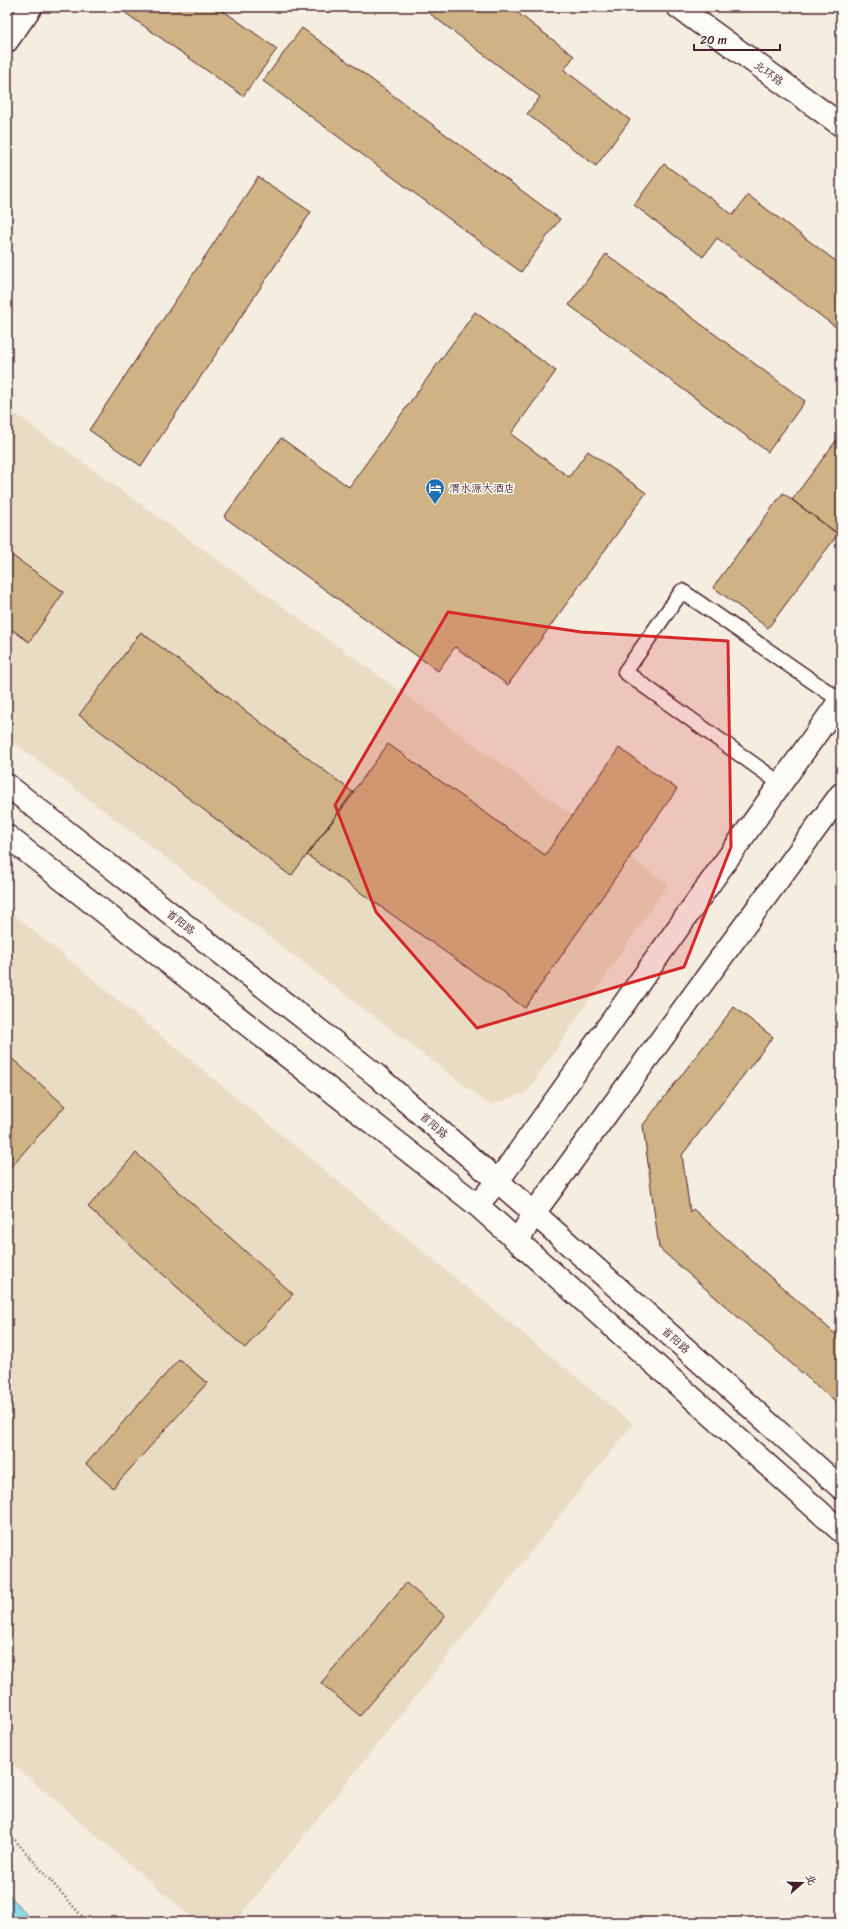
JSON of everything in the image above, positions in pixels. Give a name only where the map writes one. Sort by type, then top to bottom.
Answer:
[{"type":"main road","points":[[7,41],[31,7]]},
{"type":"main road","name":"北环路","points":[[678,7],[841,125]]},
{"type":"main road","points":[[477,1205],[498,1181],[841,700]]},
{"type":"main road","name":"首阳路","points":[[7,785],[376,1075],[498,1181],[841,1488]]},
{"type":"main road","points":[[518,1241],[534,1213],[841,794]]},
{"type":"main road","points":[[7,836],[477,1205],[841,1531]]},
{"type":"lane","points":[[781,784],[625,672],[682,591],[841,700]]},
{"type":"path","points":[[7,1831],[87,1922]]},
{"type":"highlighted area","points":[[448,612],[581,632],[728,641],[731,847],[684,967],[477,1028],[376,912],[335,805]]},
{"type":"shaded area","points":[[7,408],[668,884],[527,1092],[490,1105],[7,737]]},
{"type":"shaded area","points":[[7,909],[633,1424],[235,1922],[197,1922],[7,1759]]},
{"type":"water","points":[[7,1892],[33,1922],[7,1922]]},
{"type":"building","points":[[117,7],[218,7],[277,49],[243,96]]},
{"type":"building","points":[[421,7],[510,7],[574,56],[564,70],[630,120],[596,166],[527,114],[540,97]]},
{"type":"building","points":[[302,28],[560,219],[521,272],[263,81]]},
{"type":"building","points":[[664,164],[733,215],[748,195],[841,265],[841,331],[717,238],[703,257],[634,205]]},
{"type":"building","points":[[258,177],[311,212],[141,466],[89,430]]},
{"type":"building","points":[[606,254],[805,401],[768,452],[569,305]]},
{"type":"building","name":"渭水源大酒店","points":[[475,312],[556,371],[511,434],[569,477],[588,451],[646,493],[508,685],[455,647],[438,671],[224,517],[281,438],[349,487]]},
{"type":"building","points":[[841,434],[841,524],[835,532],[792,500]]},
{"type":"building","points":[[783,493],[838,534],[768,628],[713,587]]},
{"type":"building","points":[[7,552],[64,592],[29,642],[7,626]]},
{"type":"building","points":[[141,632],[354,793],[291,876],[79,715]]},
{"type":"building","points":[[388,744],[545,855],[619,748],[677,789],[525,1008],[307,855]]},
{"type":"building","points":[[734,1007],[773,1037],[682,1155],[690,1212],[693,1209],[841,1339],[841,1407],[659,1248],[643,1125]]},
{"type":"building","points":[[7,1054],[65,1106],[7,1171]]},
{"type":"building","points":[[136,1153],[293,1294],[245,1348],[88,1207]]},
{"type":"building","points":[[179,1359],[207,1383],[113,1488],[86,1464]]},
{"type":"building","points":[[406,1583],[445,1616],[360,1716],[321,1683]]},
{"type":"place","name":"渭水源大酒店","points":[[435,505]]}]
